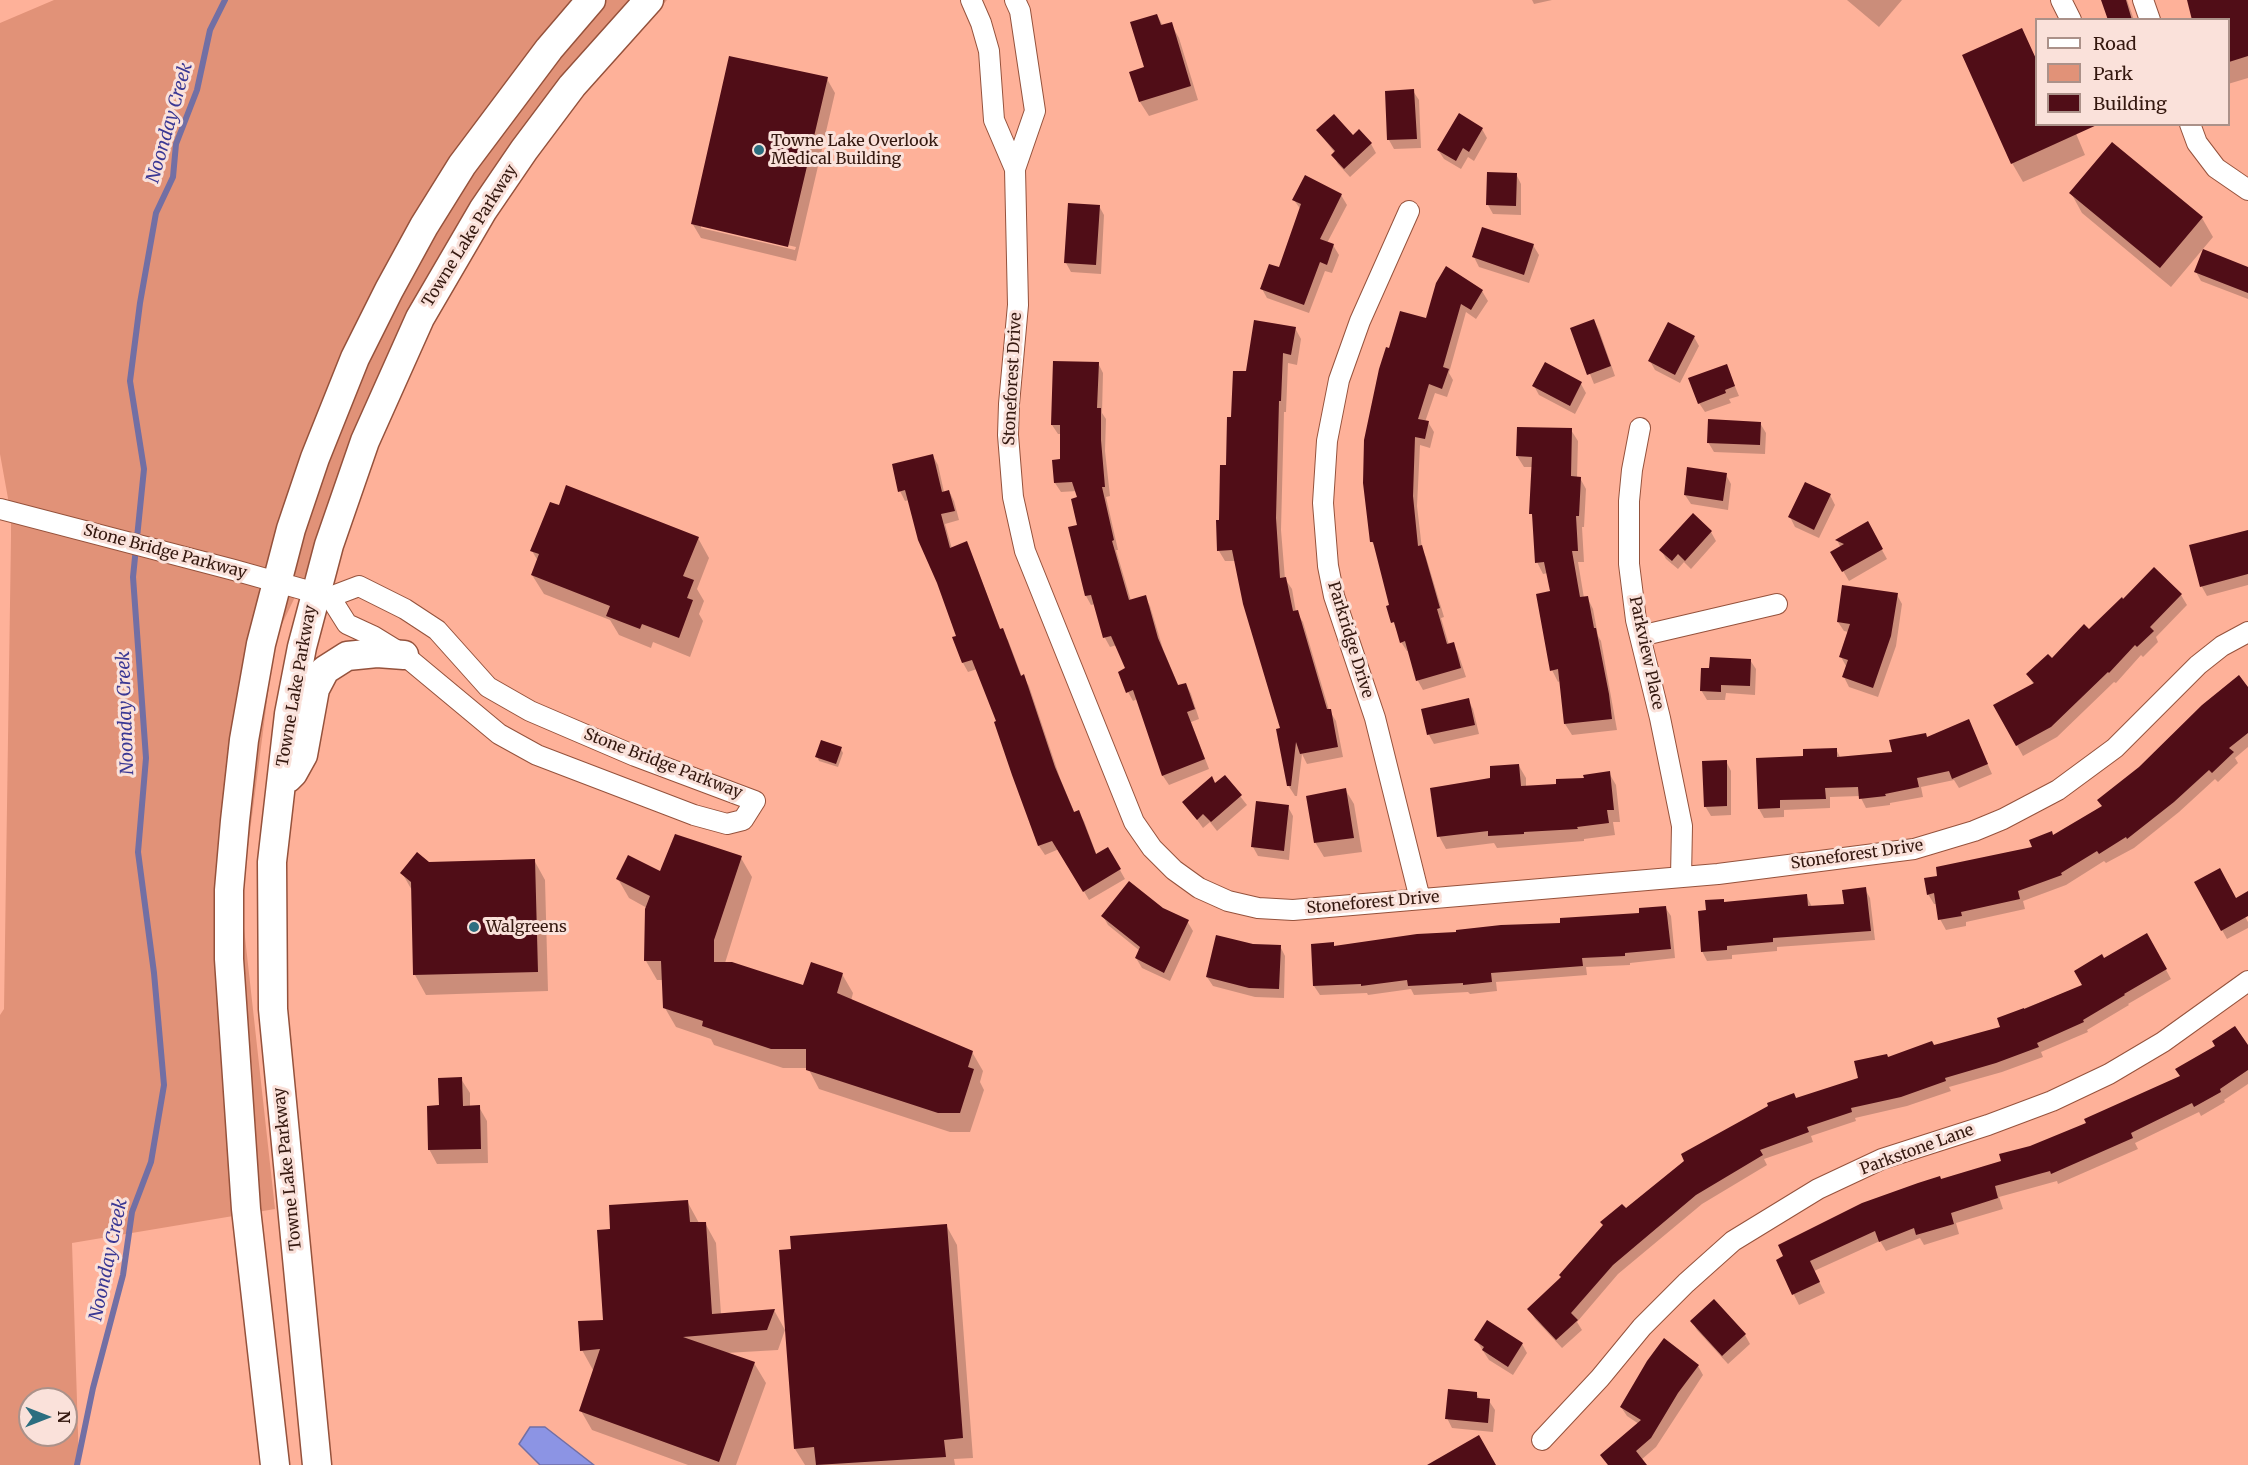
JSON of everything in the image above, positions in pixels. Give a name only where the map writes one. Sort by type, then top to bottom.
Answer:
[{"type":"main road","points":[[274,1465],[251,1268],[229,959],[229,890],[244,740],[261,644],[291,529],[333,409],[355,358],[389,290],[424,226],[462,165],[529,75],[591,0]]},
{"type":"main road","name":"Towne Lake Parkway","points":[[317,1465],[273,1009],[272,862],[289,714],[322,596],[328,546],[365,441],[420,318],[483,210],[524,150],[572,86],[649,0]]},
{"type":"main road","points":[[279,786],[293,773],[303,755],[315,689],[325,670],[347,656],[377,653],[404,655]]},
{"type":"street","name":"Stoneforest Drive","points":[[971,0],[989,51],[994,120],[1015,169]]},
{"type":"street","name":"Stoneforest Drive","points":[[1015,0],[1020,11],[1035,111],[1015,169],[1018,305],[1008,435],[1013,497],[1025,551],[1134,822],[1152,848],[1174,870],[1199,888],[1228,901],[1258,908],[1293,910],[1681,877],[1914,849],[1954,838],[2003,819],[2058,790],[2115,748],[2198,665],[2222,646],[2248,632]]},
{"type":"street","points":[[2061,0],[2070,18]]},
{"type":"street","points":[[2143,0],[2149,18]]},
{"type":"street","points":[[2191,126],[2197,143],[2217,168],[2248,190]]},
{"type":"street","name":"Parkridge Drive","points":[[1409,211],[1360,321],[1339,380],[1327,441],[1323,503],[1327,555],[1334,596],[1375,718],[1420,899]]},
{"type":"street","name":"Parkview Place","points":[[1640,428],[1632,470],[1628,532],[1629,564],[1636,620],[1660,718],[1682,826],[1681,877]]},
{"type":"street","name":"Stone Bridge Parkway","points":[[0,508],[234,570],[322,596],[347,624],[373,636],[404,655],[499,734],[537,755],[694,815],[727,824],[743,820],[755,801],[635,756],[530,711],[488,687],[437,630],[405,609],[359,586],[322,596]]},
{"type":"street","points":[[1640,636],[1777,604]]},
{"type":"street","name":"Parkstone Lane","points":[[1542,1440],[1600,1378],[1642,1327],[1733,1241],[1818,1190],[1882,1159],[1988,1125],[2052,1101],[2109,1074],[2163,1042],[2248,981]]},
{"type":"green space","points":[[54,0],[667,0],[609,63],[446,266],[398,380],[275,639],[241,901],[275,1209],[72,1243],[77,1387],[18,1387],[18,1447],[78,1447],[78,1433],[79,1465],[0,1465],[0,1015],[4,1009],[11,515],[0,454],[0,23]]},
{"type":"water","points":[[530,1427],[545,1427],[594,1465],[540,1465],[519,1444]]},
{"type":"building","points":[[2101,0],[2126,0],[2131,18],[2107,18]]},
{"type":"building","points":[[2187,0],[2248,0],[2248,56],[2230,62],[2230,18],[2192,18]]},
{"type":"building","points":[[1157,14],[1161,25],[1172,22],[1191,86],[1139,102],[1129,72],[1144,67],[1130,22]]},
{"type":"building","points":[[2022,28],[2035,57],[2035,126],[2095,126],[2011,164],[1962,55]]},
{"type":"building","name":"Towne Lake Overlook Medical Building","points":[[729,56],[828,77],[788,247],[691,224]]},
{"type":"building","points":[[1414,89],[1417,139],[1387,140],[1385,91]]},
{"type":"building","points":[[1459,113],[1483,128],[1469,152],[1463,148],[1456,161],[1437,150]]},
{"type":"building","points":[[1334,114],[1353,135],[1359,129],[1372,143],[1344,169],[1331,155],[1335,151],[1316,130]]},
{"type":"building","points":[[2112,142],[2203,217],[2160,268],[2069,193]]},
{"type":"building","points":[[1487,172],[1517,173],[1516,206],[1486,205]]},
{"type":"building","points":[[1305,175],[1342,194],[1320,239],[1334,244],[1327,265],[1320,262],[1304,305],[1260,289],[1269,264],[1279,267],[1301,204],[1292,200]]},
{"type":"building","points":[[1068,203],[1100,205],[1096,265],[1064,263]]},
{"type":"building","points":[[1482,227],[1534,244],[1524,275],[1472,257]]},
{"type":"building","points":[[2203,249],[2248,267],[2248,293],[2194,272]]},
{"type":"building","points":[[1446,266],[1483,290],[1471,310],[1461,304],[1443,367],[1449,369],[1442,389],[1429,384],[1418,419],[1429,421],[1425,439],[1415,437],[1413,496],[1418,546],[1422,545],[1440,608],[1437,609],[1447,644],[1454,642],[1461,668],[1416,681],[1405,641],[1400,643],[1394,622],[1391,623],[1386,606],[1389,605],[1373,542],[1370,542],[1363,483],[1364,440],[1379,369],[1386,347],[1389,348],[1400,311],[1426,318],[1436,283]]},
{"type":"building","points":[[1594,319],[1611,366],[1587,375],[1570,328]]},
{"type":"building","points":[[1254,320],[1296,327],[1291,355],[1283,353],[1281,401],[1279,401],[1276,518],[1280,578],[1286,577],[1293,611],[1298,610],[1327,709],[1331,709],[1338,747],[1300,754],[1296,742],[1291,786],[1287,786],[1276,729],[1280,728],[1243,604],[1232,550],[1217,551],[1216,520],[1219,520],[1220,465],[1226,465],[1227,417],[1231,417],[1233,371],[1246,371]]},
{"type":"building","points":[[1668,322],[1695,336],[1675,375],[1648,361]]},
{"type":"building","points":[[1053,361],[1099,362],[1097,408],[1101,408],[1105,487],[1102,487],[1114,540],[1112,541],[1129,600],[1146,595],[1158,638],[1178,685],[1186,683],[1195,709],[1187,712],[1205,759],[1162,776],[1133,690],[1126,693],[1118,672],[1125,668],[1111,636],[1103,638],[1091,595],[1085,596],[1068,527],[1077,525],[1071,499],[1077,497],[1072,482],[1054,483],[1052,460],[1060,459],[1060,425],[1051,425]]},
{"type":"building","points":[[1545,362],[1582,382],[1570,406],[1532,386]]},
{"type":"building","points":[[1727,364],[1735,386],[1725,390],[1726,393],[1698,404],[1688,378]]},
{"type":"building","points":[[1708,419],[1761,422],[1760,445],[1707,443]]},
{"type":"building","points":[[1517,427],[1572,428],[1571,476],[1581,477],[1579,516],[1576,516],[1578,551],[1572,551],[1580,597],[1588,596],[1594,628],[1596,628],[1612,719],[1564,724],[1558,669],[1550,671],[1536,594],[1550,591],[1544,562],[1535,563],[1532,514],[1529,514],[1532,457],[1516,456]]},
{"type":"building","points":[[933,454],[942,492],[949,490],[955,511],[941,514],[950,548],[967,541],[1000,629],[1003,628],[1021,676],[1024,674],[1055,767],[1074,812],[1079,810],[1096,854],[1108,847],[1121,869],[1083,892],[1052,841],[1038,846],[994,722],[996,721],[972,660],[962,663],[952,637],[956,636],[937,583],[918,540],[905,490],[898,492],[892,464]]},
{"type":"building","points":[[1687,467],[1727,473],[1723,501],[1684,495]]},
{"type":"building","points":[[1805,482],[1831,494],[1814,530],[1788,517]]},
{"type":"building","points":[[566,485],[699,537],[683,576],[694,580],[687,598],[693,600],[679,638],[642,624],[640,629],[606,616],[610,606],[531,575],[539,554],[530,551],[550,502],[559,505]]},
{"type":"building","points":[[1693,513],[1712,531],[1685,561],[1678,554],[1672,561],[1659,550]]},
{"type":"building","points":[[1868,521],[1883,549],[1842,572],[1830,552],[1844,544],[1835,540]]},
{"type":"building","points":[[2248,530],[2248,574],[2200,587],[2189,545]]},
{"type":"building","points":[[2154,567],[2182,594],[2150,627],[2154,631],[2137,647],[2135,645],[2109,673],[2051,727],[2016,746],[1993,705],[2034,683],[2026,674],[2048,654],[2052,658],[2084,624],[2089,629]]},
{"type":"building","points":[[1842,585],[1898,593],[1891,636],[1873,688],[1842,677],[1848,660],[1839,657],[1850,624],[1837,622]]},
{"type":"building","points":[[1710,657],[1751,659],[1750,686],[1721,685],[1721,692],[1700,691],[1701,668],[1709,668]]},
{"type":"building","points":[[2239,675],[2248,687],[2248,733],[2229,748],[2234,752],[2212,773],[2209,770],[2174,802],[2127,839],[2126,837],[2099,854],[2097,851],[2061,873],[2062,875],[2018,891],[2020,899],[1961,912],[1962,916],[1938,920],[1934,893],[1927,895],[1924,878],[1937,876],[1936,867],[2032,847],[2029,840],[2052,831],[2053,835],[2102,806],[2097,800],[2139,767],[2202,705]]},
{"type":"building","points":[[1469,698],[1475,725],[1427,735],[1421,709]]},
{"type":"building","points":[[1969,719],[1988,764],[1952,779],[1949,771],[1917,778],[1919,787],[1885,794],[1886,796],[1859,799],[1858,787],[1825,788],[1826,799],[1780,800],[1780,808],[1758,809],[1756,758],[1803,756],[1803,749],[1837,748],[1837,757],[1892,752],[1889,740],[1926,733],[1927,737]]},
{"type":"building","points":[[821,740],[842,747],[836,764],[815,757]]},
{"type":"building","points":[[1727,760],[1727,806],[1704,807],[1702,761]]},
{"type":"building","points":[[1519,764],[1521,786],[1556,784],[1556,779],[1584,778],[1583,775],[1610,771],[1614,810],[1607,810],[1609,823],[1577,827],[1578,829],[1524,832],[1524,834],[1488,836],[1488,831],[1437,837],[1430,788],[1490,778],[1490,766]]},
{"type":"building","points":[[1225,775],[1242,795],[1211,822],[1203,814],[1197,820],[1182,802],[1212,776],[1215,783]]},
{"type":"building","points":[[1346,788],[1354,838],[1314,843],[1306,796]]},
{"type":"building","points":[[1256,801],[1289,805],[1284,851],[1251,847]]},
{"type":"building","points":[[675,834],[742,856],[714,940],[714,962],[732,962],[803,985],[811,962],[843,973],[837,993],[973,1051],[968,1067],[974,1069],[960,1113],[938,1113],[806,1070],[806,1049],[771,1049],[702,1026],[703,1021],[663,1008],[661,961],[644,961],[645,909],[650,896],[616,879],[628,855],[660,871]]},
{"type":"building","name":"Walgreens","points":[[417,852],[429,862],[535,859],[538,972],[413,975],[411,882],[400,873]]},
{"type":"building","points":[[2220,868],[2236,898],[2248,891],[2248,916],[2221,931],[2194,882]]},
{"type":"building","points":[[1129,881],[1163,908],[1189,920],[1164,973],[1135,958],[1140,947],[1101,916]]},
{"type":"building","points":[[1866,887],[1871,931],[1773,938],[1773,942],[1727,946],[1727,950],[1701,952],[1698,911],[1706,910],[1705,900],[1724,899],[1724,902],[1807,894],[1808,906],[1844,904],[1842,890]]},
{"type":"building","points":[[1666,906],[1671,949],[1625,953],[1625,956],[1582,958],[1583,966],[1491,973],[1492,982],[1463,985],[1463,983],[1408,986],[1407,980],[1361,986],[1361,984],[1313,986],[1311,944],[1334,942],[1334,946],[1501,925],[1560,923],[1560,918],[1639,913],[1639,908]]},
{"type":"building","points":[[2147,933],[2167,969],[2083,1020],[2084,1022],[2037,1043],[2039,1047],[1945,1078],[1946,1081],[1901,1097],[1851,1108],[1852,1112],[1807,1127],[1809,1132],[1760,1150],[1763,1155],[1696,1195],[1613,1265],[1571,1313],[1578,1320],[1556,1340],[1527,1309],[1561,1277],[1559,1275],[1603,1225],[1600,1222],[1622,1204],[1626,1208],[1684,1161],[1681,1154],[1768,1106],[1767,1103],[1794,1093],[1796,1098],[1858,1078],[1854,1061],[1887,1054],[1888,1057],[1932,1041],[1934,1045],[2000,1027],[1997,1018],[2082,985],[2074,971],[2102,954],[2104,958]]},
{"type":"building","points":[[1216,935],[1253,944],[1281,945],[1279,989],[1249,988],[1206,977]]},
{"type":"building","points":[[2235,1026],[2248,1045],[2248,1070],[2220,1089],[2221,1092],[2194,1107],[2192,1103],[2131,1133],[2133,1138],[2051,1174],[2050,1171],[1995,1186],[1998,1198],[1951,1213],[1954,1224],[1916,1235],[1914,1228],[1879,1242],[1875,1231],[1810,1261],[1820,1282],[1792,1295],[1776,1260],[1783,1256],[1778,1245],[1862,1203],[1940,1176],[1941,1179],[2001,1161],[1999,1154],[2030,1146],[2086,1123],[2084,1119],[2180,1076],[2175,1069],[2215,1046],[2212,1041]]},
{"type":"building","points":[[462,1077],[463,1106],[480,1105],[481,1149],[428,1150],[427,1106],[439,1105],[438,1078]]},
{"type":"building","points":[[688,1200],[690,1222],[706,1222],[712,1314],[775,1309],[767,1330],[683,1337],[755,1362],[719,1462],[579,1411],[600,1349],[580,1351],[578,1321],[603,1320],[597,1230],[610,1229],[609,1205]]},
{"type":"building","points":[[947,1224],[963,1438],[944,1440],[946,1457],[816,1465],[814,1447],[794,1449],[779,1250],[791,1249],[790,1236]]},
{"type":"building","points":[[1714,1299],[1746,1334],[1722,1356],[1690,1321]]},
{"type":"building","points":[[1487,1320],[1523,1343],[1508,1367],[1482,1350],[1484,1347],[1474,1340]]},
{"type":"building","points":[[1664,1338],[1699,1365],[1678,1393],[1651,1438],[1636,1451],[1647,1465],[1608,1465],[1600,1455],[1641,1420],[1620,1407],[1647,1361]]},
{"type":"building","points":[[1448,1389],[1477,1392],[1477,1398],[1490,1399],[1488,1423],[1445,1419]]},
{"type":"building","points":[[1479,1435],[1496,1465],[1427,1465]]},
{"type":"waterway","name":"Noonday Creek","points":[[77,1465],[93,1388],[123,1275],[132,1212],[151,1162],[164,1085],[154,973],[138,852],[146,758],[133,577],[144,469],[130,381],[140,303],[156,213],[173,177],[176,144],[197,90],[210,30],[225,0]]},
{"type":"place","name":"Towne Lake Overlook Medical Building","points":[[759,150]]},
{"type":"place","name":"Walgreens","points":[[474,927]]}]
